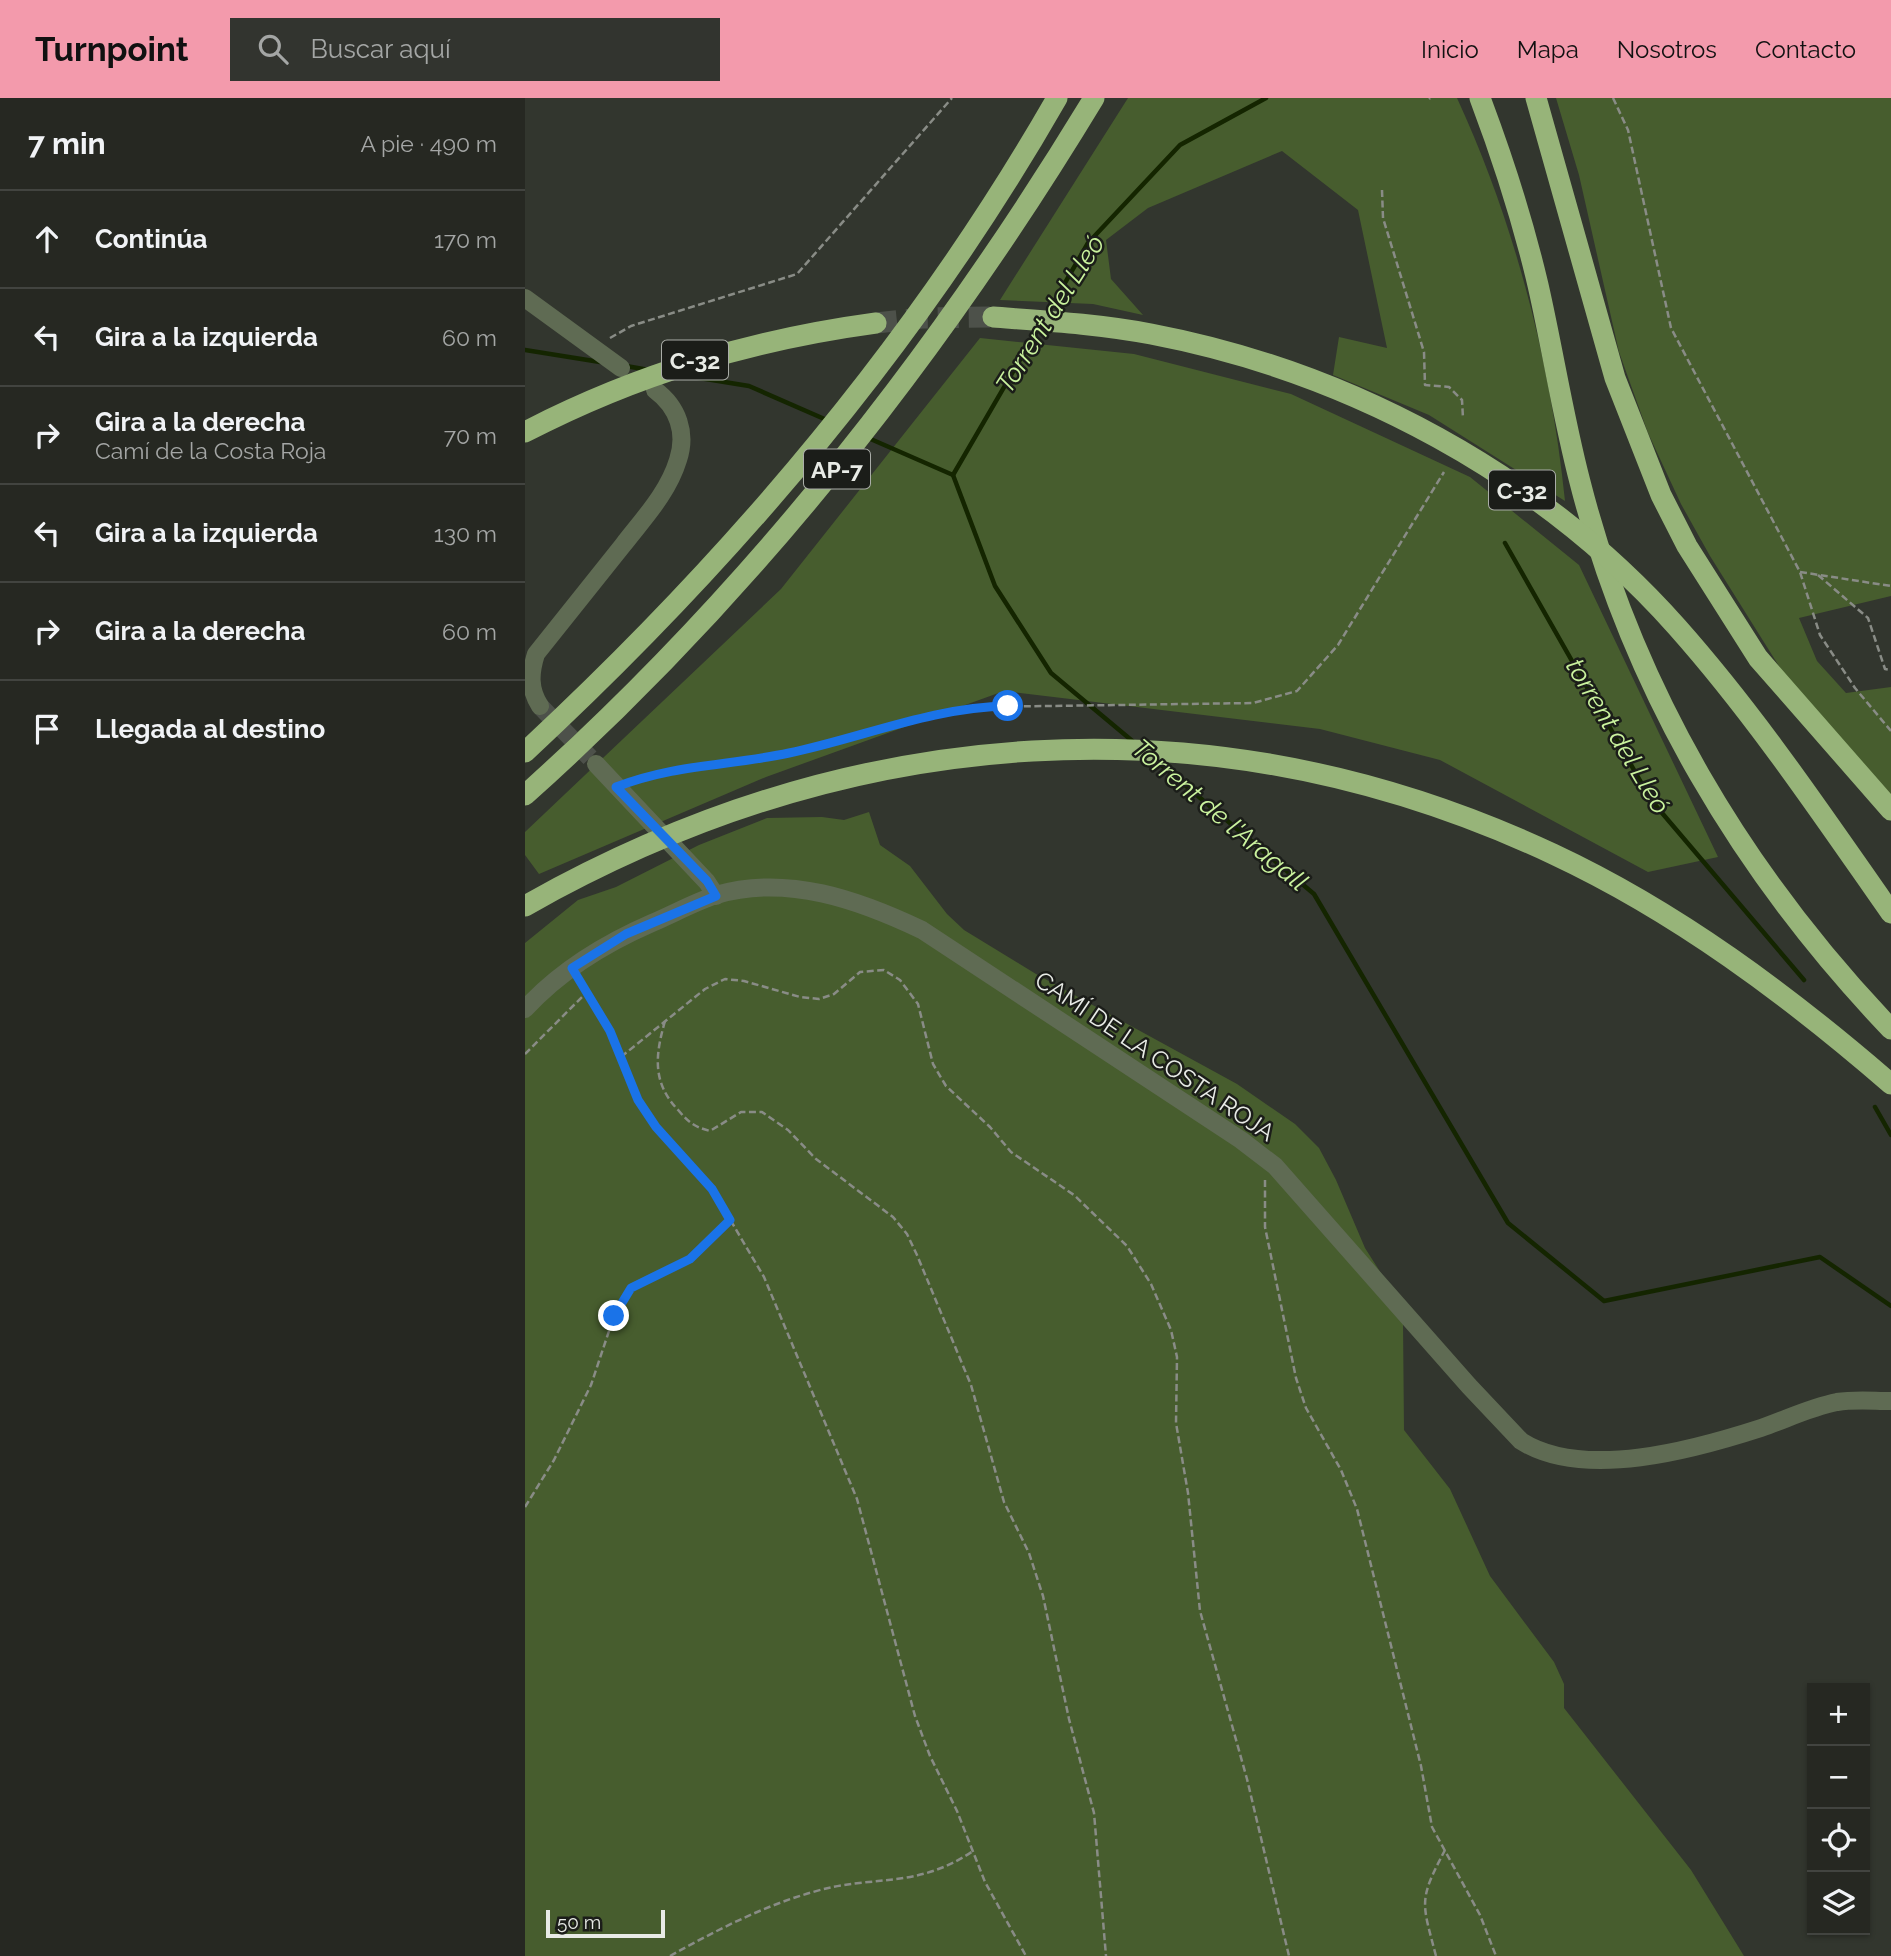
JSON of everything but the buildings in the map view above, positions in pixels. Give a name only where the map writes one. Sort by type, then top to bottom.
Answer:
[{"type":"highway","name":"AP-7","points":[[525,752],[684,595],[817,443],[927,299],[1057,98]]},
{"type":"highway","name":"AP-7","points":[[525,795],[656,670],[811,500],[911,374],[960,306],[1008,236],[1094,98]]},
{"type":"highway","name":"C-32","points":[[1480,98],[1525,235],[1580,482],[1623,615],[1680,742],[1748,856],[1825,957],[1891,1029]]},
{"type":"highway","points":[[1536,98],[1615,377],[1636,438],[1687,546],[1758,657],[1891,810]]},
{"type":"highway","name":"C-32","points":[[993,317],[1069,323],[1151,334],[1268,364],[1380,408],[1450,444],[1522,490],[1619,569],[1675,624],[1760,729],[1891,913]]},
{"type":"highway","name":"C-32","points":[[525,432],[597,397],[709,356],[787,337],[876,323]]},
{"type":"highway","points":[[525,906],[633,849],[706,818],[783,793],[863,773],[924,761],[1045,750],[1125,750],[1246,761],[1327,776],[1405,797],[1481,824],[1555,855],[1662,913],[1730,958],[1821,1025],[1891,1084]]},
{"type":"street","points":[[1525,98],[1559,173]]},
{"type":"street","points":[[525,298],[621,368]]},
{"type":"street","points":[[540,706],[531,677],[536,654],[656,503],[678,460],[681,445],[678,417],[672,405],[655,390]]},
{"type":"street","points":[[596,764],[716,896]]},
{"type":"street","name":"CAMÍ DE LA COSTA ROJA","points":[[525,1009],[572,968],[626,934],[716,896],[768,889],[831,894],[859,902],[922,930],[1241,1140],[1275,1166],[1469,1386],[1521,1441],[1545,1453],[1588,1459],[1653,1455],[1717,1441],[1821,1405],[1857,1400],[1891,1401]]},
{"type":"path","points":[[592,348],[631,326],[797,274],[952,98]]},
{"type":"path","points":[[1613,98],[1628,130],[1671,328],[1800,572],[1820,635],[1855,688],[1891,731]]},
{"type":"path","points":[[1382,190],[1383,218],[1424,352],[1425,385],[1449,387],[1462,400],[1463,418]]},
{"type":"path","points":[[616,787],[676,768],[788,753],[880,728],[981,707],[1253,703],[1297,691],[1338,645],[1444,472]]},
{"type":"path","points":[[1800,572],[1891,586]]},
{"type":"path","points":[[1818,575],[1868,618],[1885,669],[1891,670]]},
{"type":"path","points":[[572,968],[585,994],[610,1031],[638,1100],[656,1127],[712,1189],[764,1277],[857,1499],[915,1716],[985,1882],[1026,1956]]},
{"type":"path","points":[[621,1057],[705,989],[725,979],[819,999],[834,994],[860,972],[884,971],[900,980],[918,1004],[933,1064],[946,1086],[990,1127],[1011,1152],[1074,1195],[1127,1246],[1151,1284],[1171,1330],[1177,1357],[1176,1423],[1188,1493],[1200,1611],[1247,1779],[1289,1956]]},
{"type":"path","points":[[525,1054],[585,994]]},
{"type":"path","points":[[665,1020],[656,1050],[657,1077],[667,1099],[693,1126],[710,1131],[741,1112],[762,1112],[788,1130],[816,1159],[893,1217],[907,1234],[917,1255],[971,1385],[1005,1502],[1030,1553],[1043,1596],[1069,1719],[1094,1813],[1106,1956]]},
{"type":"path","points":[[1275,1166],[1264,1181],[1265,1227],[1296,1378],[1306,1408],[1341,1470],[1357,1509],[1421,1766],[1432,1827],[1480,1914],[1496,1956]]},
{"type":"path","points":[[525,1507],[554,1460],[590,1385],[614,1316],[631,1288],[690,1259],[730,1220]]},
{"type":"path","points":[[1436,1956],[1423,1906],[1426,1885],[1445,1850]]},
{"type":"path","points":[[670,1956],[723,1927],[814,1891],[924,1876],[952,1865],[973,1851]]},
{"type":"green space","points":[[1128,98],[1457,98],[1496,195],[1527,295],[1550,398],[1565,501],[1429,415],[1333,375],[1339,337],[1387,348],[1358,210],[1282,151],[1148,208],[1106,240],[1111,279],[1143,315],[1093,304],[1000,300]]},
{"type":"green space","points":[[1556,98],[1891,98],[1891,596],[1799,618],[1817,661],[1846,693],[1891,687],[1891,795],[1782,671],[1681,504],[1648,433],[1619,352],[1579,175]]},
{"type":"green space","points":[[980,338],[1134,354],[1291,394],[1470,477],[1579,565],[1718,857],[1648,872],[1440,760],[1320,729],[1004,691],[766,777],[539,874],[525,855],[525,832],[781,589]]},
{"type":"green space","points":[[869,812],[880,845],[910,866],[947,914],[964,930],[1036,974],[1237,1084],[1295,1124],[1319,1148],[1365,1248],[1391,1289],[1403,1322],[1404,1430],[1450,1489],[1490,1576],[1554,1662],[1564,1684],[1564,1708],[1691,1870],[1744,1956],[525,1956],[525,943],[578,900],[616,887],[699,845],[767,818],[822,817],[844,820]]},
{"type":"waterway","name":"Torrent del Lleó","points":[[1047,314],[1088,243],[1180,145],[1266,98]]},
{"type":"waterway","name":"Torrent del Lleó","points":[[953,475],[1039,327]]},
{"type":"waterway","name":"Torrent de l'Aragall","points":[[525,350],[600,362]]},
{"type":"waterway","name":"Torrent de l'Aragall","points":[[626,366],[649,370]]},
{"type":"waterway","name":"Torrent de l'Aragall","points":[[681,375],[749,386],[829,421]]},
{"type":"waterway","name":"Torrent de l'Aragall","points":[[866,437],[953,475],[995,586],[1051,673],[1136,744]]},
{"type":"waterway","name":"torrent del Lleó","points":[[1505,543],[1651,800],[1804,980]]},
{"type":"waterway","name":"Torrent de l'Aragall","points":[[1154,759],[1314,894],[1508,1223],[1604,1301],[1820,1257],[1891,1306]]},
{"type":"waterway","name":"torrent del Lleó","points":[[1875,1107],[1891,1135]]},
{"type":"tunnel","points":[[876,323],[922,318],[993,317]]},
{"type":"tunnel","points":[[540,706],[596,764]]},
{"type":"route","points":[[614,1316],[631,1288],[690,1259],[730,1220],[712,1189],[656,1127],[638,1100],[610,1031],[585,994],[572,968],[626,934],[716,896],[707,881],[616,787],[643,776],[676,768],[788,753],[880,728],[981,707],[1008,706]]}]
